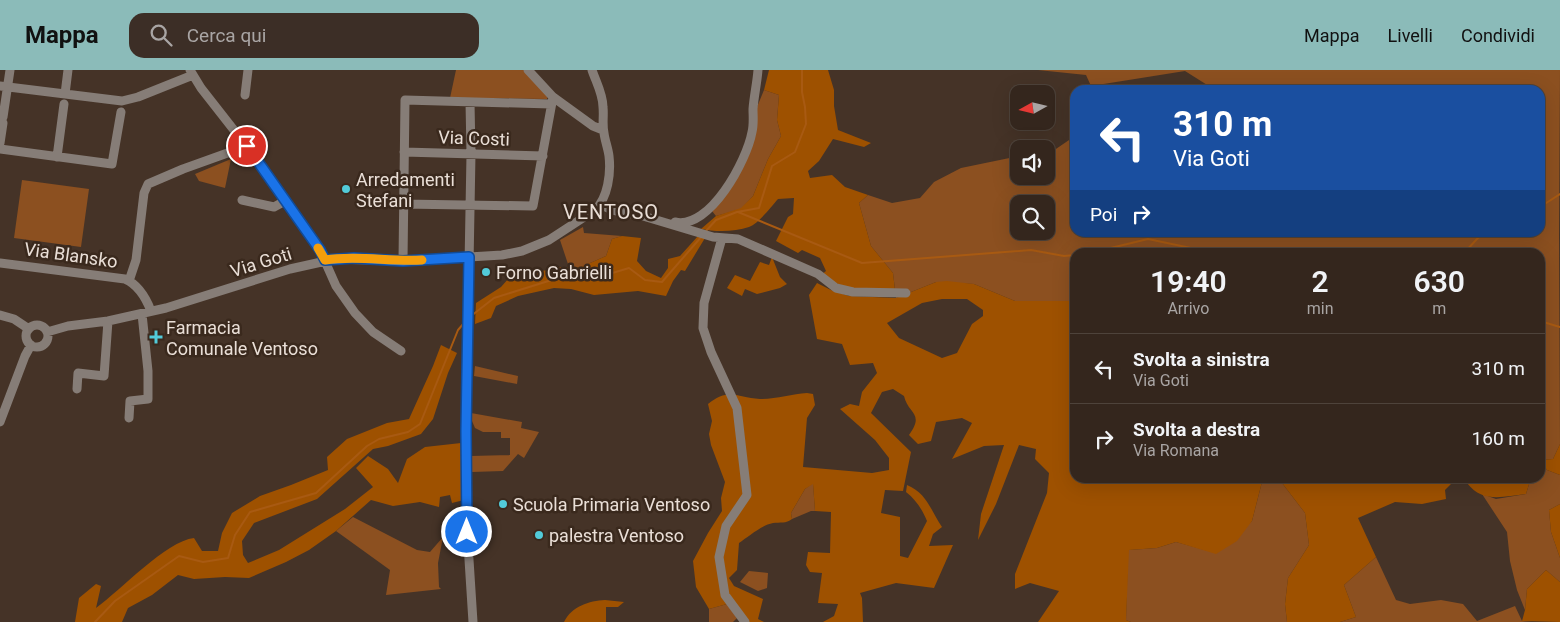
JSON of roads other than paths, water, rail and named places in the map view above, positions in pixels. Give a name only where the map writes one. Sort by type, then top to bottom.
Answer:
[{"type":"street","points":[[0,143],[4,87],[10,70]]},
{"type":"street","points":[[57,156],[68,70]]},
{"type":"street","points":[[245,95],[248,70]]},
{"type":"street","points":[[528,70],[552,101],[603,130]]},
{"type":"street","points":[[592,70],[601,93],[603,130],[609,164],[606,192],[601,205],[612,210],[704,234],[722,238],[735,238],[818,274],[836,288],[853,292],[906,292]]},
{"type":"street","points":[[660,222],[688,222],[708,210],[726,191],[746,152],[753,131],[753,108],[758,70]]},
{"type":"street","points":[[4,87],[64,99],[126,101],[191,72],[201,88],[259,162],[320,250],[336,286],[355,313],[373,332],[401,351]]},
{"type":"street","points":[[403,261],[405,100],[470,102],[552,101]]},
{"type":"street","points":[[403,204],[533,206],[552,101]]},
{"type":"street","points":[[470,102],[467,532],[472,622]]},
{"type":"street","points":[[0,149],[112,164],[121,112]]},
{"type":"street","points":[[129,281],[136,260],[144,193],[148,184],[247,146]]},
{"type":"street","name":"Via Costi","points":[[404,152],[543,156]]},
{"type":"street","points":[[242,200],[274,207],[285,201]]},
{"type":"street","name":"Via Goti","points":[[47,332],[68,326],[108,321],[146,312],[200,298],[259,278],[325,260],[354,258],[403,261],[502,255],[534,247],[601,205]]},
{"type":"street","points":[[722,238],[708,285],[703,320],[708,343],[737,408],[747,495],[726,526],[720,557],[725,595],[745,622]]},
{"type":"street","name":"Via Blansko","points":[[0,262],[112,276],[129,281],[142,294],[146,312]]},
{"type":"street","points":[[129,418],[130,401],[148,399],[146,312]]},
{"type":"street","name":"Via Goti","points":[[0,315],[14,319],[28,329],[39,325],[44,328],[47,332],[45,343],[40,346],[31,345]]},
{"type":"street","points":[[76,389],[78,373],[104,376],[108,321]]},
{"type":"street","points":[[0,422],[31,345],[26,338],[28,329]]},
{"type":"waterway","points":[[705,232],[716,220],[737,212],[759,208],[772,166],[795,152],[806,124],[802,92],[802,70]]},
{"type":"waterway","points":[[1545,204],[1560,194]]},
{"type":"waterway","points":[[738,212],[862,263],[1031,250],[1070,255]]},
{"type":"waterway","points":[[471,316],[494,298],[558,278],[589,280],[629,268],[645,280],[662,282],[702,236]]},
{"type":"waterway","points":[[1469,248],[1480,237]]},
{"type":"waterway","points":[[1111,248],[1148,239],[1191,248]]},
{"type":"waterway","points":[[1545,322],[1560,327]]},
{"type":"waterway","points":[[95,622],[115,601],[179,556],[203,562],[228,558],[235,535],[250,512],[316,493],[367,446],[379,439],[408,432],[420,424],[458,330],[464,323]]},
{"type":"place","name":"Arredamenti Stefani","points":[[346,189]]},
{"type":"place","name":"Forno Gabrielli","points":[[486,272]]},
{"type":"place","name":"Farmacia Comunale Ventoso","points":[[156,337]]},
{"type":"place","name":"Scuola Primaria Ventoso","points":[[503,504]]},
{"type":"place","name":"palestra Ventoso","points":[[539,535]]},
{"type":"district","name":"VENTOSO","points":[[611,212]]}]
